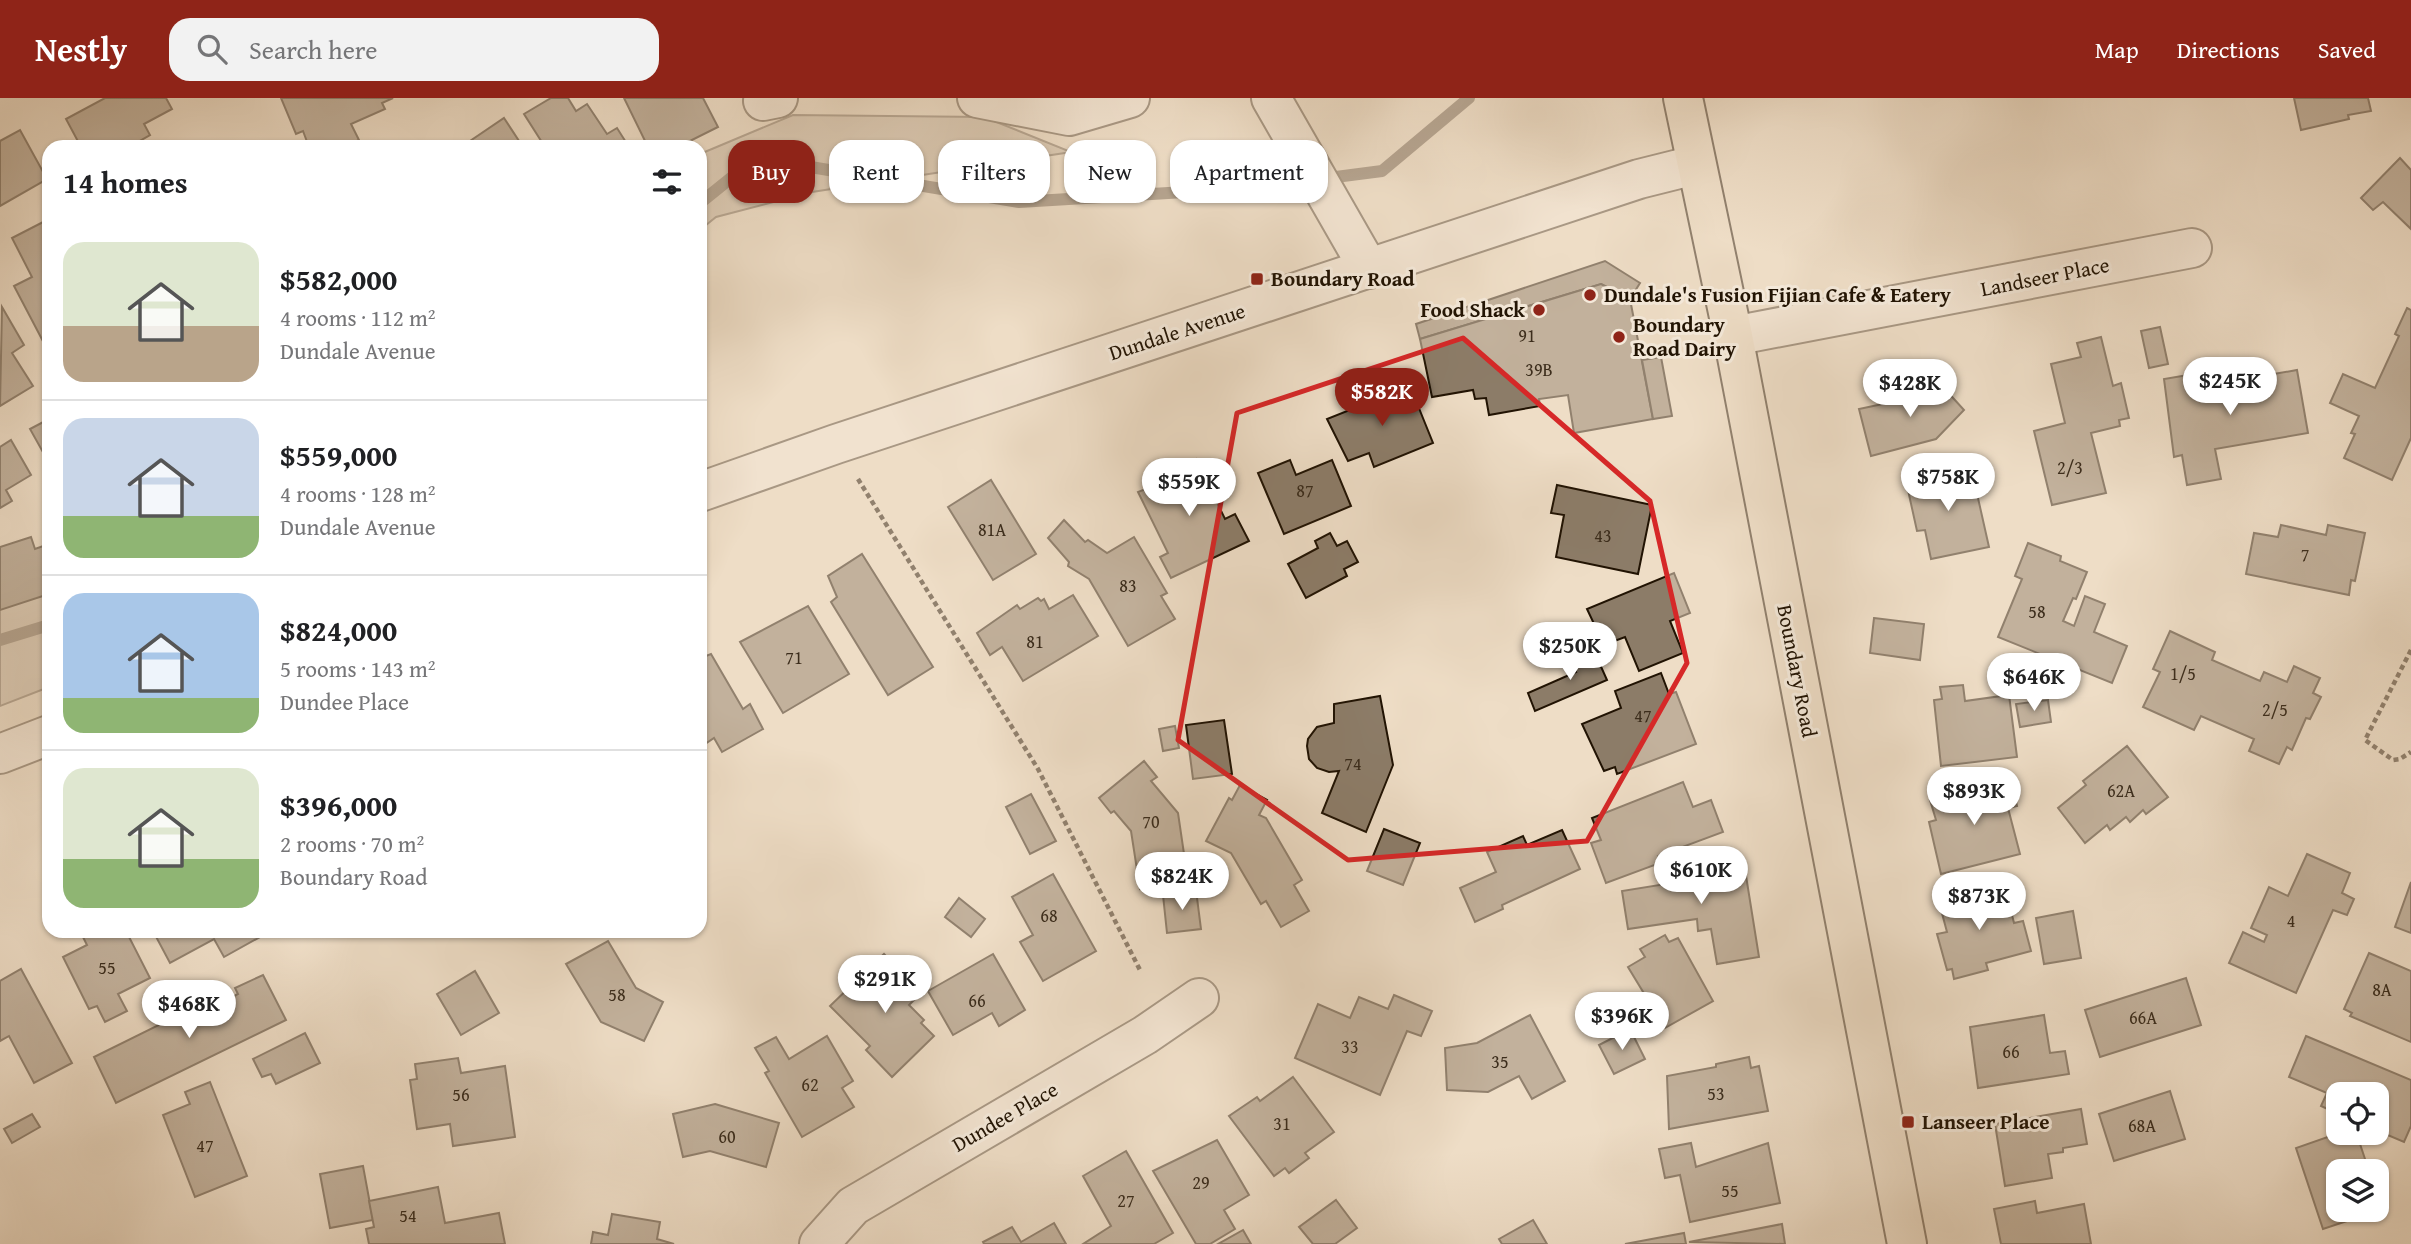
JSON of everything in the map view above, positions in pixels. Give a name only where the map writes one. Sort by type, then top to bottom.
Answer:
[{"type":"main road","name":"Boundary Road","points":[[1683,98],[1732,336],[1907,1244]]},
{"type":"street","points":[[977,98],[1069,116],[1130,98]]},
{"type":"street","points":[[1271,98],[1368,269]]},
{"type":"street","name":"Dundale Avenue","points":[[707,490],[836,444],[1639,180],[1695,164]]},
{"type":"street","name":"Landseer Place","points":[[1732,336],[2192,248]]},
{"type":"street","points":[[0,754],[42,738]]},
{"type":"street","name":"Dundee Place","points":[[819,1244],[853,1206],[1145,1035],[1199,998]]},
{"type":"path","points":[[856,475],[1038,769],[1140,970]]},
{"type":"path","points":[[2411,650],[2365,740],[2393,760],[2400,760],[2411,752]]},
{"type":"highlighted area","points":[[1463,338],[1650,501],[1687,663],[1587,841],[1348,860],[1178,740],[1237,413]]},
{"type":"shaded area","points":[[793,115],[984,117],[1041,140],[938,140],[938,173],[924,175],[924,140],[829,140],[829,189],[815,192],[815,140],[733,140]]},
{"type":"shaded area","points":[[728,142],[728,203],[770,203],[716,217],[707,224],[707,151]]},
{"type":"shaded area","points":[[1050,144],[1064,149],[1064,153],[1050,155]]},
{"type":"shaded area","points":[[42,588],[42,690],[0,706],[0,607]]},
{"type":"building","points":[[105,98],[166,98],[172,109],[144,124],[150,135],[141,140],[77,140],[66,119]]},
{"type":"building","points":[[281,98],[393,98],[382,103],[385,109],[351,124],[359,140],[306,140],[303,131],[296,134]]},
{"type":"building","points":[[551,98],[568,98],[576,111],[587,104],[607,134],[617,128],[625,140],[541,140],[524,114]]},
{"type":"building","points":[[624,98],[703,98],[718,127],[692,140],[645,140]]},
{"type":"building","points":[[2294,98],[2368,98],[2371,111],[2348,115],[2349,119],[2301,130]]},
{"type":"building","points":[[504,118],[518,140],[471,140]]},
{"type":"building","points":[[20,130],[42,170],[42,182],[0,206],[0,141]]},
{"type":"building","points":[[2400,158],[2411,170],[2411,229],[2383,202],[2373,210],[2361,198]]},
{"type":"building","points":[[42,223],[42,339],[14,286],[32,277],[12,238]]},
{"type":"building","points":[[1605,261],[1640,283],[1630,299],[1601,284],[1420,339],[1416,324]]},
{"type":"building","points":[[1601,284],[1630,299],[1653,419],[1574,433],[1568,395],[1539,399],[1540,406],[1489,415],[1486,398],[1475,399],[1473,390],[1432,397],[1420,339]]},
{"type":"building","points":[[2,307],[24,345],[12,353],[33,386],[0,406]]},
{"type":"building","points":[[2407,308],[2411,310],[2411,438],[2392,480],[2344,458],[2355,434],[2351,433],[2359,416],[2330,403],[2343,374],[2375,388],[2399,336],[2395,334]]},
{"type":"building","points":[[2160,327],[2168,364],[2149,368],[2141,331]]},
{"type":"building","points":[[2101,337],[2113,386],[2121,383],[2129,418],[2119,420],[2120,426],[2091,433],[2106,493],[2052,505],[2034,431],[2065,423],[2051,364],[2081,357],[2077,343]]},
{"type":"building","points":[[1661,357],[1672,416],[1653,419],[1642,360]]},
{"type":"building","points":[[2297,370],[2308,433],[2215,449],[2221,479],[2187,485],[2182,455],[2174,457],[2164,379],[2206,372],[2209,391],[2234,386],[2233,381]]},
{"type":"building","points":[[1934,377],[1964,410],[1936,439],[1871,456],[1859,409],[1911,398]]},
{"type":"building","points":[[1410,386],[1433,443],[1374,467],[1369,453],[1348,461],[1327,419]]},
{"type":"building","points":[[42,423],[42,450],[30,429]]},
{"type":"building","points":[[11,440],[31,475],[6,490],[12,501],[0,508],[0,447]]},
{"type":"building","points":[[1196,459],[1225,519],[1235,514],[1249,541],[1171,578],[1160,557],[1168,553],[1138,492],[1151,487],[1145,475]]},
{"type":"building","points":[[1290,460],[1296,475],[1332,460],[1351,506],[1284,534],[1258,473]]},
{"type":"building","points":[[1971,467],[1989,547],[1931,559],[1925,530],[1917,531],[1906,481]]},
{"type":"building","points":[[991,480],[1036,554],[993,580],[948,507]]},
{"type":"building","points":[[1557,485],[1652,505],[1638,574],[1556,557],[1564,515],[1551,513]]},
{"type":"building","points":[[1064,520],[1085,542],[1088,540],[1107,553],[1134,537],[1167,593],[1161,596],[1175,619],[1128,646],[1089,579],[1068,566],[1069,562],[1048,538]]},
{"type":"building","points":[[2281,525],[2326,535],[2328,525],[2365,533],[2355,581],[2351,580],[2349,595],[2246,574],[2254,533],[2278,537]]},
{"type":"building","points":[[1330,533],[1337,546],[1347,541],[1358,562],[1344,569],[1347,576],[1306,598],[1288,564],[1318,548],[1315,541]]},
{"type":"building","points":[[31,537],[35,549],[42,546],[42,596],[0,610],[0,547]]},
{"type":"building","points":[[2028,543],[2061,556],[2060,561],[2087,572],[2063,621],[2074,626],[2085,596],[2105,604],[2094,632],[2127,646],[2112,683],[1998,637],[2022,579],[2015,576]]},
{"type":"building","points":[[862,554],[933,667],[888,695],[831,602],[837,597],[828,576]]},
{"type":"building","points":[[1674,573],[1690,613],[1670,621],[1683,653],[1639,671],[1625,637],[1604,645],[1587,609]]},
{"type":"building","points":[[1073,595],[1098,636],[1023,681],[1002,647],[990,655],[977,633],[1017,605],[1020,609],[1038,598],[1041,601],[1044,599],[1049,609]]},
{"type":"building","points":[[808,606],[849,674],[783,713],[740,642]]},
{"type":"building","points":[[1874,618],[1924,624],[1920,660],[1870,653]]},
{"type":"building","points":[[2170,631],[2215,652],[2212,660],[2260,681],[2264,672],[2287,682],[2294,666],[2320,678],[2313,693],[2321,697],[2310,719],[2306,718],[2292,750],[2287,747],[2279,764],[2249,751],[2254,739],[2201,716],[2194,730],[2143,707],[2160,672],[2153,669]]},
{"type":"building","points":[[1594,651],[1607,680],[1535,711],[1528,693],[1576,672],[1570,661]]},
{"type":"building","points":[[711,654],[743,709],[750,704],[763,729],[722,752],[714,738],[707,743],[707,656]]},
{"type":"building","points":[[1661,673],[1669,694],[1676,692],[1696,744],[1617,774],[1615,767],[1604,771],[1582,724],[1621,708],[1615,691]]},
{"type":"building","points":[[1963,685],[1965,701],[2009,695],[2017,757],[1941,766],[1934,700],[1942,699],[1940,687]]},
{"type":"building","points":[[1380,696],[1393,765],[1366,832],[1322,813],[1339,771],[1329,772],[1317,768],[1309,759],[1307,746],[1308,739],[1317,727],[1334,723],[1334,704]]},
{"type":"building","points":[[2048,700],[2051,722],[2020,727],[2016,704]]},
{"type":"building","points":[[1224,720],[1232,774],[1193,779],[1186,725]]},
{"type":"building","points":[[1175,726],[1179,748],[1163,751],[1159,729]]},
{"type":"building","points":[[2127,746],[2168,797],[2146,814],[2143,810],[2130,822],[2126,817],[2110,830],[2107,825],[2085,843],[2058,808],[2086,785],[2083,781]]},
{"type":"building","points":[[1144,761],[1157,777],[1151,781],[1178,813],[1188,881],[1140,889],[1131,831],[1099,798]]},
{"type":"building","points":[[2011,780],[2017,806],[2008,808],[2020,854],[1941,874],[1929,822],[1936,820],[1930,800]]},
{"type":"building","points":[[1683,782],[1693,807],[1711,800],[1723,832],[1658,856],[1660,863],[1606,883],[1591,843],[1601,840],[1592,818]]},
{"type":"building","points":[[1240,785],[1267,800],[1259,815],[1266,818],[1302,880],[1294,885],[1309,911],[1281,927],[1266,901],[1261,904],[1231,853],[1206,841],[1229,798],[1232,800]]},
{"type":"building","points":[[1031,794],[1056,841],[1030,854],[1006,807]]},
{"type":"building","points":[[1384,829],[1420,843],[1403,885],[1367,871]]},
{"type":"building","points":[[1562,830],[1580,869],[1502,905],[1503,909],[1475,922],[1460,888],[1496,872],[1487,852],[1523,836],[1527,845]]},
{"type":"building","points":[[2307,854],[2350,873],[2342,893],[2354,899],[2347,915],[2333,910],[2296,993],[2229,963],[2243,932],[2264,942],[2267,935],[2251,928],[2269,887],[2288,896]]},
{"type":"building","points":[[1743,857],[1759,957],[1717,964],[1711,929],[1698,931],[1697,919],[1628,929],[1622,891],[1666,884],[1663,870]]},
{"type":"building","points":[[1053,874],[1096,951],[1043,981],[1020,942],[1033,935],[1012,897]]},
{"type":"building","points":[[1990,881],[1997,910],[2010,907],[2014,923],[2023,921],[2031,951],[1986,963],[1988,970],[1954,979],[1952,969],[1947,970],[1937,934],[1947,932],[1939,902],[1962,893],[1961,889]]},
{"type":"building","points":[[2411,882],[2411,933],[2395,927]]},
{"type":"building","points":[[1196,890],[1201,929],[1167,933],[1163,895]]},
{"type":"building","points":[[959,898],[985,919],[971,937],[945,917]]},
{"type":"building","points":[[2073,911],[2081,958],[2044,964],[2036,918]]},
{"type":"building","points":[[1665,935],[1669,942],[1678,938],[1713,1001],[1665,1028],[1628,967],[1645,957],[1640,949]]},
{"type":"building","points":[[84,938],[130,938],[150,978],[118,994],[127,1011],[105,1022],[97,1006],[89,1009],[63,957],[87,945]]},
{"type":"building","points":[[157,938],[258,938],[224,957],[214,939],[170,963]]},
{"type":"building","points":[[608,941],[636,988],[663,1002],[644,1041],[601,1022],[566,964]]},
{"type":"building","points":[[2369,953],[2411,971],[2411,1042],[2350,1016],[2352,1013],[2344,1009]]},
{"type":"building","points":[[884,954],[921,993],[909,1005],[924,1020],[921,1023],[934,1036],[892,1077],[866,1050],[870,1046],[830,1006]]},
{"type":"building","points":[[993,954],[1025,1010],[999,1026],[992,1013],[953,1035],[928,991]]},
{"type":"building","points":[[21,969],[72,1063],[34,1083],[9,1036],[0,1041],[0,981]]},
{"type":"building","points":[[475,971],[499,1013],[461,1035],[437,994]]},
{"type":"building","points":[[263,975],[286,1020],[116,1103],[94,1057],[181,1014],[184,1021],[238,994],[235,988]]},
{"type":"building","points":[[2186,978],[2201,1025],[2100,1057],[2085,1010]]},
{"type":"building","points":[[1394,995],[1432,1011],[1421,1036],[1407,1031],[1380,1095],[1295,1058],[1318,1004],[1350,1018],[1359,997],[1388,1009]]},
{"type":"building","points":[[1530,1015],[1565,1081],[1532,1099],[1519,1076],[1488,1092],[1447,1090],[1445,1048],[1477,1043]]},
{"type":"building","points":[[2044,1015],[2050,1053],[2065,1051],[2069,1074],[1978,1088],[1970,1027]]},
{"type":"building","points":[[1630,1029],[1645,1059],[1614,1074],[1599,1045]]},
{"type":"building","points":[[305,1033],[320,1063],[276,1084],[271,1074],[262,1077],[253,1059]]},
{"type":"building","points":[[827,1036],[853,1081],[842,1088],[854,1107],[802,1137],[765,1073],[769,1071],[755,1048],[776,1037],[789,1059]]},
{"type":"building","points":[[2306,1036],[2411,1080],[2411,1126],[2404,1142],[2389,1136],[2389,1082],[2326,1082],[2326,1093],[2289,1077]]},
{"type":"building","points":[[1749,1057],[1751,1068],[1759,1066],[1768,1111],[1669,1129],[1667,1076],[1716,1067],[1716,1064]]},
{"type":"building","points":[[458,1058],[461,1073],[505,1066],[515,1137],[453,1146],[450,1124],[417,1129],[410,1080],[417,1079],[415,1064]]},
{"type":"building","points":[[1293,1077],[1334,1132],[1305,1153],[1309,1158],[1289,1173],[1285,1168],[1274,1176],[1229,1116],[1257,1097],[1260,1101]]},
{"type":"building","points":[[210,1082],[247,1176],[195,1197],[163,1115],[190,1104],[185,1092]]},
{"type":"building","points":[[2170,1091],[2185,1139],[2114,1161],[2099,1114]]},
{"type":"building","points":[[2326,1095],[2326,1108],[2321,1106]]},
{"type":"building","points":[[715,1104],[779,1123],[766,1167],[710,1151],[683,1157],[673,1114]]},
{"type":"building","points":[[2081,1109],[2087,1144],[2048,1154],[2052,1178],[2005,1186],[1995,1124]]},
{"type":"building","points":[[32,1114],[40,1127],[12,1143],[4,1129]]},
{"type":"building","points":[[2326,1138],[2326,1145],[2360,1145],[2365,1159],[2326,1159],[2326,1222],[2344,1222],[2323,1229],[2296,1148]]},
{"type":"building","points":[[1217,1140],[1249,1195],[1224,1210],[1235,1229],[1210,1244],[1196,1244],[1153,1171]]},
{"type":"building","points":[[1691,1143],[1696,1167],[1768,1143],[1780,1203],[1690,1222],[1680,1175],[1665,1178],[1659,1149]]},
{"type":"building","points":[[1126,1151],[1173,1233],[1154,1244],[1083,1244],[1111,1226],[1083,1176]]},
{"type":"building","points":[[363,1166],[373,1220],[330,1228],[320,1174]]},
{"type":"building","points":[[438,1187],[445,1223],[499,1213],[505,1244],[369,1244],[366,1229],[374,1227],[369,1201]]},
{"type":"building","points":[[1336,1200],[1357,1228],[1335,1244],[1313,1244],[1299,1227]]},
{"type":"building","points":[[2035,1201],[2037,1213],[2084,1204],[2091,1244],[2001,1244],[1994,1209]]},
{"type":"building","points":[[612,1214],[660,1222],[657,1239],[674,1244],[591,1244],[593,1232],[608,1235]]},
{"type":"building","points":[[1533,1220],[1547,1244],[1502,1244],[1499,1239]]},
{"type":"building","points":[[1054,1223],[1066,1244],[983,1242],[1012,1227],[1021,1242]]},
{"type":"building","points":[[1782,1224],[1785,1244],[1689,1242]]},
{"type":"building","points":[[1243,1230],[1251,1244],[1218,1244]]},
{"type":"building","points":[[1684,1233],[1686,1244],[1625,1244]]},
{"type":"waterway","points":[[707,197],[736,174],[775,161],[1019,202],[1251,188],[1382,171],[1469,98]]},
{"type":"waterway","points":[[0,640],[42,627]]},
{"type":"place","name":"Boundary Road","points":[[1257,279]]},
{"type":"place","name":"Dundale's Fusion Fijian Cafe & Eatery","points":[[1590,295]]},
{"type":"place","name":"Food Shack","points":[[1539,310]]},
{"type":"place","name":"Boundary Road Dairy","points":[[1619,337]]},
{"type":"place","name":"Lanseer Place","points":[[1908,1122]]}]
